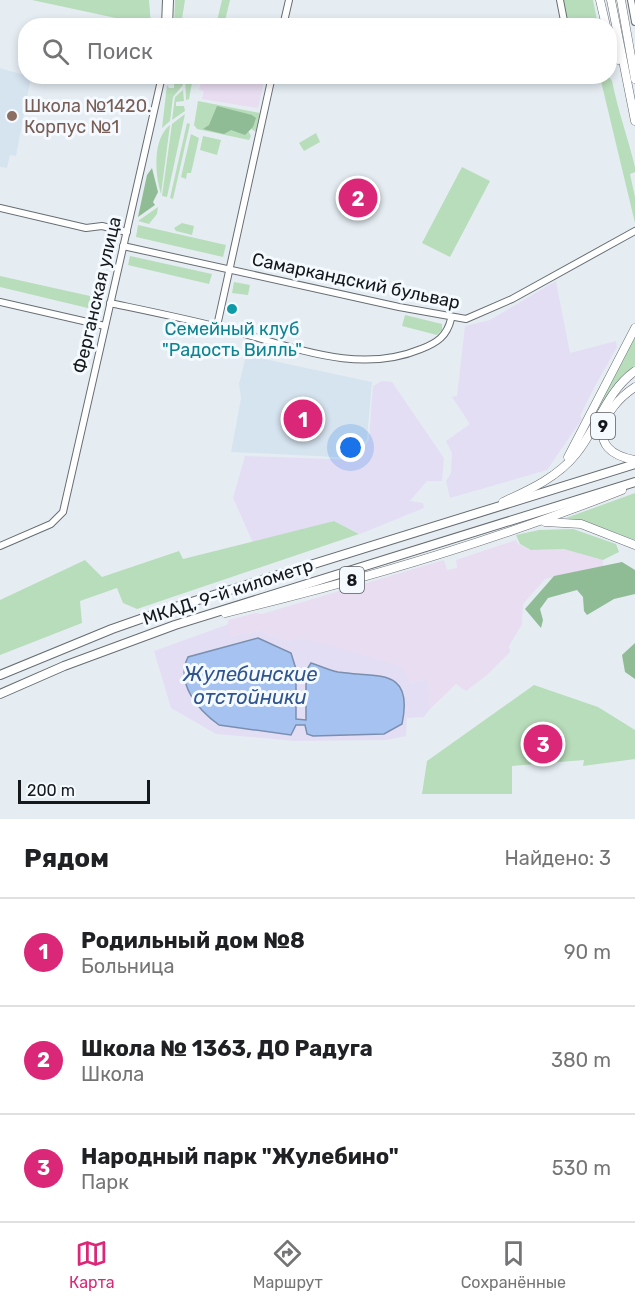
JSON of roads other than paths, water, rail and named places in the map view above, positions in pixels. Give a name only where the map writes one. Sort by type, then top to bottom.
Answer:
[{"type":"highway","name":"МКАД, 9-й километр","points":[[0,675],[169,609],[635,462]]},
{"type":"highway","name":"МКАД, 9-й километр","points":[[0,694],[86,657],[175,625],[635,483]]},
{"type":"main road","points":[[600,0],[604,18]]},
{"type":"main road","points":[[611,0],[614,18]]},
{"type":"main road","points":[[621,0],[635,79]]},
{"type":"main road","points":[[617,33],[635,121]]},
{"type":"main road","points":[[617,56],[625,76]]},
{"type":"main road","points":[[549,477],[573,450],[635,328]]},
{"type":"main road","points":[[481,512],[549,477],[577,453],[611,395],[635,371]]},
{"type":"main road","name":"9","points":[[635,387],[609,411],[603,431],[607,446],[615,453],[635,462]]},
{"type":"main road","points":[[528,526],[635,483]]},
{"type":"main road","name":"8","points":[[175,625],[330,586],[528,526],[549,522],[581,524],[634,544]]},
{"type":"street","points":[[167,18],[168,0]]},
{"type":"street","points":[[285,18],[290,0]]},
{"type":"street","points":[[560,0],[563,18]]},
{"type":"street","points":[[631,0],[635,22]]},
{"type":"street","name":"Ферганская улица","points":[[0,546],[58,519],[66,504],[160,84]]},
{"type":"street","points":[[217,326],[270,84]]},
{"type":"street","points":[[0,208],[86,228],[102,226],[127,232]]},
{"type":"street","name":"Самаркандский бульвар","points":[[123,246],[451,318],[470,318],[512,298],[635,231]]},
{"type":"street","points":[[0,302],[105,326]]},
{"type":"street","points":[[110,303],[217,326],[297,349],[355,360],[380,361],[409,354],[439,340],[447,331],[451,318]]},
{"type":"water","name":"Жулебинские отстойники","points":[[258,638],[291,653],[296,669],[306,671],[311,663],[338,672],[390,679],[398,684],[403,693],[402,724],[384,734],[313,736],[307,734],[305,725],[296,725],[291,735],[219,725],[203,712],[191,695],[184,676],[188,657]],"holes":[[[296,675],[306,676],[306,720],[296,719]]]},
{"type":"place","name":"Школа №1420. Корпус №1","points":[[12,116]]},
{"type":"place","name":"Школа № 1363, ДО Радуга","points":[[358,198]]},
{"type":"place","name":"Семейный клуб \"Радость Вилль\"","points":[[232,309]]},
{"type":"place","name":"Родильный дом №8","points":[[303,419]]},
{"type":"place","name":"Народный парк \"Жулебино\"","points":[[543,744]]}]
